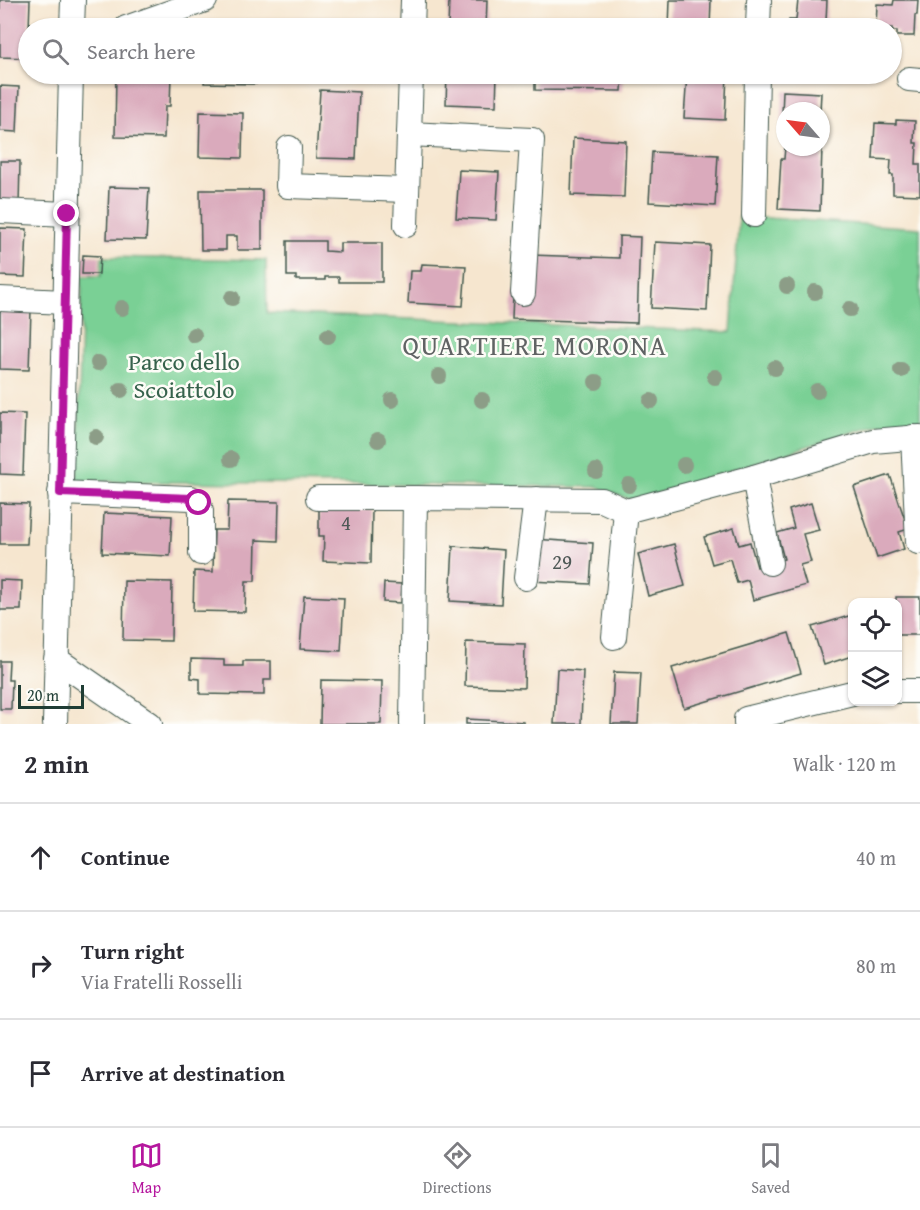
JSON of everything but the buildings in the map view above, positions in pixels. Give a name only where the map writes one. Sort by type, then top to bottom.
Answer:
[{"type":"street","points":[[72,18],[73,0]]},
{"type":"street","points":[[154,18],[205,0]]},
{"type":"street","points":[[412,18],[413,0]]},
{"type":"street","points":[[759,0],[759,18]]},
{"type":"street","points":[[55,724],[71,84]]},
{"type":"street","points":[[406,225],[411,84]]},
{"type":"street","points":[[754,215],[758,84]]},
{"type":"street","points":[[409,134],[532,140],[523,293]]},
{"type":"street","points":[[289,148],[288,186],[407,190]]},
{"type":"street","points":[[0,211],[67,220]]},
{"type":"street","points":[[0,223],[67,220]]},
{"type":"street","points":[[0,299],[65,302]]},
{"type":"street","points":[[318,498],[602,500],[626,511],[754,477],[873,441],[916,437],[918,542]]},
{"type":"street","points":[[754,477],[770,563]]},
{"type":"street","points":[[60,493],[191,498],[199,503],[201,511],[201,553]]},
{"type":"street","points":[[412,724],[415,498]]},
{"type":"street","points":[[526,578],[536,499]]},
{"type":"street","points":[[614,637],[626,511]]},
{"type":"street","points":[[56,659],[150,724]]},
{"type":"street","points":[[902,691],[920,691]]},
{"type":"street","points":[[746,724],[746,719],[848,694]]},
{"type":"green space","name":"Parco dello Scoiattolo","points":[[739,216],[920,228],[920,424],[878,424],[634,501],[597,487],[77,481],[82,276],[101,276],[102,257],[266,260],[267,313],[731,332]]},
{"type":"district","name":"QUARTIERE MORONA","points":[[535,346]]},
{"type":"route","points":[[67,214],[60,493],[191,498],[199,503]]}]
